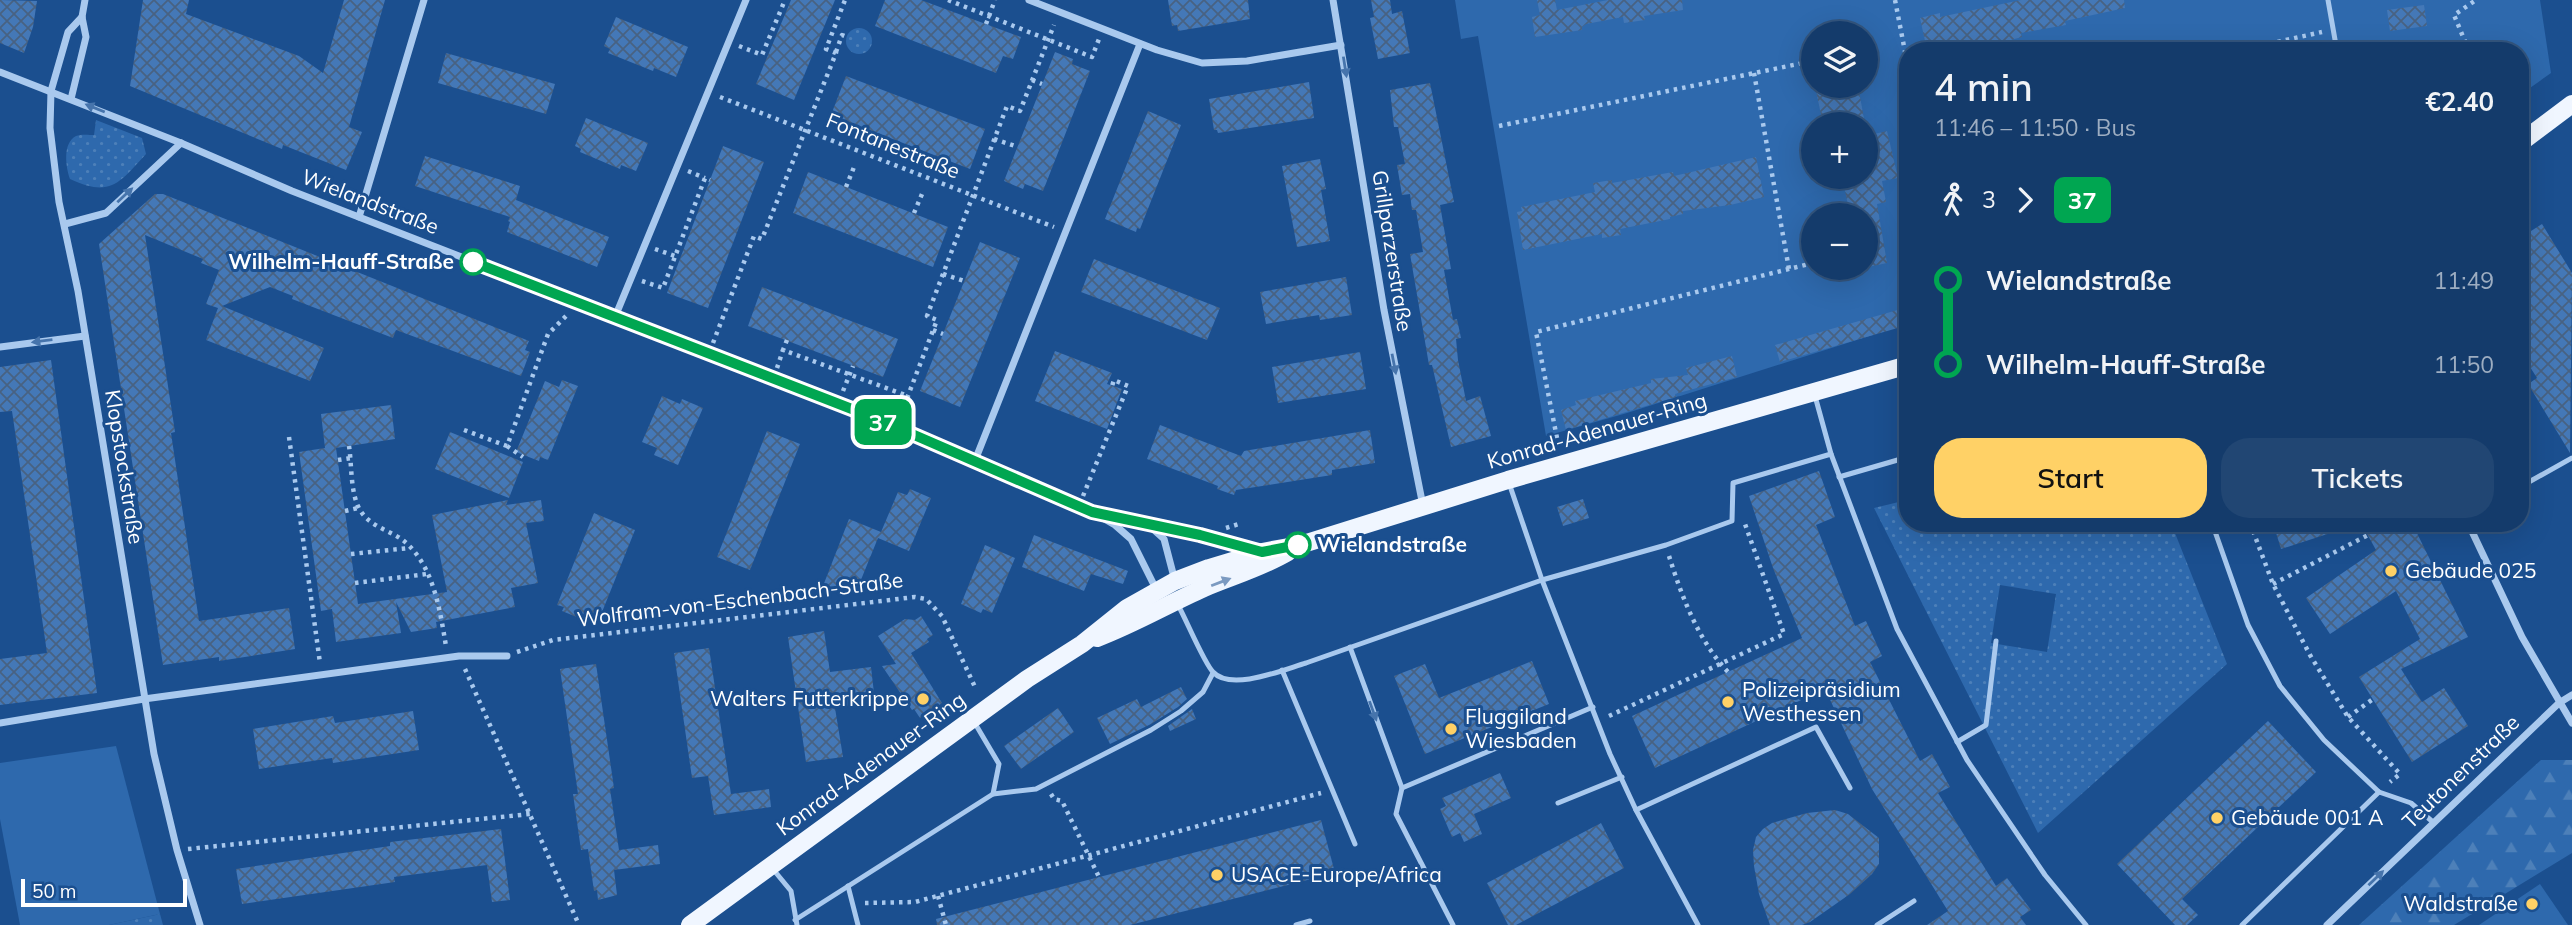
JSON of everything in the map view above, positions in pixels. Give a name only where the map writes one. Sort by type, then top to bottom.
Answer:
[{"type":"main road","points":[[2529,136],[2572,104]]},
{"type":"main road","name":"Konrad-Adenauer-Ring","points":[[701,922],[770,865],[972,719],[1082,644],[1112,618],[1175,581],[1262,552],[1300,545],[1508,480],[1899,368]]},
{"type":"main road","name":"Konrad-Adenauer-Ring","points":[[1082,644],[1127,626],[1176,601],[1266,565],[1300,545]]},
{"type":"street","name":"Klopstockstraße","points":[[71,99],[86,37],[82,17],[85,0]]},
{"type":"street","points":[[359,217],[424,0]]},
{"type":"street","points":[[615,317],[746,0]]},
{"type":"street","points":[[1030,0],[1140,44],[1202,64],[1247,61],[1341,45]]},
{"type":"street","name":"Grillparzerstraße","points":[[1334,0],[1384,310],[1423,506]]},
{"type":"street","name":"Klopstockstraße","points":[[82,17],[68,32],[51,91],[50,128],[59,202],[85,336],[154,754],[177,850],[200,925]]},
{"type":"street","points":[[974,463],[1140,44]]},
{"type":"street","name":"Wielandstraße","points":[[0,72],[895,428],[1092,512],[1145,522],[1262,552]]},
{"type":"street","points":[[65,224],[106,213],[181,143]]},
{"type":"street","points":[[0,347],[85,336]]},
{"type":"street","name":"Wielandstraße","points":[[1092,512],[1126,533],[1135,545],[1157,591]]},
{"type":"street","points":[[1145,522],[1164,539],[1175,581],[1176,601]]},
{"type":"street","points":[[2472,532],[2522,637],[2572,723]]},
{"type":"street","points":[[1157,591],[1176,601]]},
{"type":"street","points":[[0,723],[144,699],[449,657],[507,656]]},
{"type":"street","name":"Teutonenstraße","points":[[2327,925],[2559,703],[2572,695]]},
{"type":"lane","points":[[2328,0],[2335,42]]},
{"type":"lane","points":[[1814,392],[1830,454],[1897,629],[1967,760],[2045,875],[2087,925]]},
{"type":"lane","points":[[1176,601],[1213,673],[1228,680],[1239,680],[1282,670],[1542,580],[1666,545],[1732,521],[1733,483],[1830,454]]},
{"type":"lane","points":[[2529,482],[2572,458]]},
{"type":"lane","points":[[1839,477],[1899,460]]},
{"type":"lane","points":[[1508,480],[1542,580],[1610,754],[1636,810],[1698,925]]},
{"type":"lane","points":[[2215,532],[2248,625],[2280,686],[2325,740],[2379,792],[2411,803],[2434,823]]},
{"type":"lane","points":[[1957,741],[1986,724],[1996,641]]},
{"type":"lane","points":[[1350,647],[1402,788],[1396,814],[1453,925]]},
{"type":"lane","points":[[1282,670],[1355,844]]},
{"type":"lane","points":[[770,865],[791,891],[796,922],[993,794],[1036,789],[1151,730],[1181,711],[1203,692],[1213,673]]},
{"type":"lane","points":[[1402,788],[1593,707]]},
{"type":"lane","points":[[972,719],[999,764],[993,794]]},
{"type":"lane","points":[[1636,810],[1816,727],[1850,788]]},
{"type":"lane","points":[[1559,803],[1622,778]]},
{"type":"lane","points":[[2242,925],[2379,792]]},
{"type":"lane","points":[[848,886],[858,925]]},
{"type":"lane","points":[[1877,925],[1914,901]]},
{"type":"lane","points":[[1296,925],[1310,921]]},
{"type":"path","points":[[729,42],[762,55],[784,0]]},
{"type":"path","points":[[836,52],[825,49],[845,0]]},
{"type":"path","points":[[948,0],[1092,57],[1103,29]]},
{"type":"path","points":[[986,24],[995,0]]},
{"type":"path","points":[[1895,0],[1903,42]]},
{"type":"path","points":[[2465,42],[2454,15],[2476,0]]},
{"type":"path","points":[[895,428],[937,320],[927,316],[994,139],[1007,106],[1020,111],[1054,24]]},
{"type":"path","points":[[2276,42],[2333,29]]},
{"type":"path","points":[[708,353],[754,236],[762,239],[842,35],[847,37]]},
{"type":"path","points":[[1499,126],[1801,63]]},
{"type":"path","points":[[1754,73],[1789,269]]},
{"type":"path","points":[[1031,80],[1042,84]]},
{"type":"path","name":"Fontanestraße","points":[[708,92],[1065,232]]},
{"type":"path","points":[[994,139],[1018,147]]},
{"type":"path","points":[[846,187],[854,167]]},
{"type":"path","points":[[632,277],[663,288],[707,179],[693,173]]},
{"type":"path","points":[[914,213],[922,194]]},
{"type":"path","points":[[662,251],[675,256]]},
{"type":"path","points":[[1556,438],[1536,332],[1801,266]]},
{"type":"path","points":[[943,274],[964,281]]},
{"type":"path","points":[[507,446],[548,334],[579,303]]},
{"type":"path","points":[[933,330],[943,334]]},
{"type":"path","points":[[779,362],[787,341]]},
{"type":"path","points":[[783,350],[908,396]]},
{"type":"path","points":[[845,388],[853,366]]},
{"type":"path","points":[[1079,507],[1128,386],[1114,380],[1112,386]]},
{"type":"path","points":[[464,430],[507,446],[523,457]]},
{"type":"path","points":[[289,437],[321,675]]},
{"type":"path","points":[[349,446],[358,508],[370,522],[404,541],[427,574],[437,596],[449,657]]},
{"type":"path","points":[[338,460],[351,458]]},
{"type":"path","points":[[345,512],[358,508]]},
{"type":"path","points":[[1598,721],[1784,634],[1744,523],[1732,521]]},
{"type":"path","points":[[2253,532],[2273,584],[2310,655],[2348,717],[2400,774],[2379,792]]},
{"type":"path","points":[[2273,584],[2368,535]]},
{"type":"path","points":[[1666,545],[1685,605],[1720,664],[1728,672]]},
{"type":"path","points":[[351,554],[410,547]]},
{"type":"path","points":[[355,583],[427,574]]},
{"type":"path","name":"Wolfram-von-Eschenbach-Straße","points":[[507,656],[553,640],[915,597],[926,599],[942,616],[975,687]]},
{"type":"path","points":[[459,656],[579,925]]},
{"type":"path","points":[[2348,717],[2373,699]]},
{"type":"path","points":[[1046,784],[1055,799],[1062,801],[1099,877]]},
{"type":"path","points":[[852,903],[915,902],[1332,790]]},
{"type":"path","points":[[177,850],[530,814]]},
{"type":"path","points":[[938,896],[946,925]]},
{"type":"green space","points":[[1455,0],[2540,0],[2551,73],[2529,89],[2529,42],[1899,42],[1899,327],[1546,436],[1478,36],[1461,39]]},
{"type":"green space","points":[[859,28],[868,32],[872,41],[868,50],[859,54],[850,50],[846,41],[850,32]]},
{"type":"green space","points":[[96,120],[142,138],[146,154],[121,180],[105,187],[84,185],[70,179],[66,162],[72,139],[78,135],[94,135]]},
{"type":"green space","points":[[1899,502],[1899,532],[2175,532],[2227,664],[2038,833],[1874,508]],"holes":[[[2000,585],[2056,594],[2047,652],[1991,643]]]},
{"type":"green space","points":[[116,746],[160,914],[109,925],[20,925],[0,819],[0,763]]},
{"type":"green space","points":[[2541,760],[2572,760],[2572,853],[2454,925],[2359,925]]},
{"type":"green space","name":"Waldstraße","points":[[2540,884],[2568,925],[2479,925]]},
{"type":"green space","points":[[160,914],[163,925],[109,925]]},
{"type":"building","points":[[0,0],[37,1],[33,27],[24,53],[0,43]]},
{"type":"building","points":[[143,0],[189,0],[186,14],[299,56],[323,73],[344,0],[385,0],[349,127],[362,132],[346,170],[283,145],[282,149],[130,86]]},
{"type":"building","points":[[791,0],[835,0],[794,100],[756,84]]},
{"type":"building","points":[[885,0],[921,0],[1021,37],[1013,59],[1003,56],[996,73],[875,26]]},
{"type":"building","points":[[1168,0],[1248,0],[1250,19],[1178,31],[1177,25],[1172,26]]},
{"type":"building","points":[[1371,0],[1390,0],[1392,14],[1402,11],[1410,53],[1378,59],[1370,18],[1374,17]]},
{"type":"building","points":[[1537,0],[1555,0],[1557,10],[1608,0],[1682,0],[1683,10],[1644,16],[1645,20],[1624,23],[1623,17],[1586,24],[1582,30],[1535,37],[1532,17],[1540,15]]},
{"type":"building","points":[[2021,0],[2124,0],[2125,8],[2065,21],[2066,25],[2021,33],[2022,37],[2003,42],[1925,42],[1920,18],[1940,13],[1940,17]]},
{"type":"building","points":[[2424,5],[2427,26],[2390,31],[2387,10]]},
{"type":"building","points":[[616,17],[688,47],[676,77],[608,53],[610,49],[604,46]]},
{"type":"building","points":[[1055,52],[1073,59],[1072,64],[1090,71],[1043,191],[1025,184],[1023,189],[1004,181]]},
{"type":"building","points":[[446,53],[555,84],[546,114],[438,83]]},
{"type":"building","points":[[846,76],[985,129],[970,169],[831,115]]},
{"type":"building","points":[[1309,82],[1314,118],[1218,133],[1214,130],[1209,99]]},
{"type":"building","points":[[1430,83],[1454,202],[1440,205],[1451,269],[1444,270],[1453,320],[1457,319],[1461,338],[1456,339],[1458,360],[1466,401],[1480,396],[1491,436],[1451,447],[1432,365],[1429,365],[1410,254],[1423,252],[1416,210],[1412,210],[1410,194],[1402,195],[1397,165],[1405,164],[1398,127],[1394,127],[1390,90]]},
{"type":"building","points":[[1818,98],[1860,98],[1863,112],[1820,112]]},
{"type":"building","points":[[1148,111],[1181,125],[1140,229],[1137,228],[1136,232],[1105,219]]},
{"type":"building","points":[[586,118],[648,143],[636,171],[621,165],[620,169],[580,152],[581,149],[575,146]]},
{"type":"building","points":[[1887,131],[1898,178],[1882,181],[1886,202],[1848,203],[1845,189],[1878,189],[1878,133]]},
{"type":"building","points":[[723,146],[764,162],[708,308],[667,293]]},
{"type":"building","points":[[425,156],[520,186],[516,200],[609,237],[597,267],[507,232],[510,217],[415,186]]},
{"type":"building","points":[[1756,157],[1764,197],[1683,211],[1683,214],[1670,219],[1620,229],[1621,235],[1602,238],[1602,234],[1523,250],[1517,212],[1522,211],[1521,207],[1595,192],[1593,183],[1612,180],[1612,183],[1673,172],[1674,176]]},
{"type":"building","points":[[1320,159],[1326,189],[1321,190],[1330,241],[1297,247],[1282,166]]},
{"type":"building","points":[[808,172],[948,227],[933,267],[793,213]]},
{"type":"building","points":[[155,194],[163,194],[529,341],[525,350],[530,352],[521,376],[396,330],[393,338],[292,299],[293,296],[270,287],[222,306],[324,348],[310,381],[206,340],[218,308],[206,304],[219,270],[201,263],[203,259],[145,235],[175,432],[171,433],[199,621],[289,608],[295,649],[219,661],[219,657],[163,665],[99,244]]},
{"type":"building","points":[[1878,210],[1887,263],[1878,265]]},
{"type":"building","points":[[2542,224],[2572,273],[2570,453],[2529,386],[2537,378],[2529,365],[2529,232]]},
{"type":"building","points":[[980,242],[1020,258],[960,407],[920,391]]},
{"type":"building","points":[[1094,259],[1220,308],[1207,340],[1081,292]]},
{"type":"building","points":[[1346,277],[1352,315],[1320,320],[1319,315],[1266,324],[1260,292]]},
{"type":"building","points":[[762,287],[898,339],[883,377],[748,326]]},
{"type":"building","points":[[1899,310],[1899,328],[1780,362],[1775,345]]},
{"type":"building","points":[[1055,351],[1112,373],[1107,384],[1122,389],[1107,429],[1035,401]]},
{"type":"building","points":[[1360,352],[1366,389],[1278,403],[1272,367]]},
{"type":"building","points":[[1732,356],[1737,377],[1675,394],[1676,397],[1566,430],[1561,410],[1576,405],[1575,401],[1651,383],[1651,379],[1688,375],[1686,368]]},
{"type":"building","points":[[51,360],[97,693],[0,705],[0,659],[47,653],[12,411],[0,412],[0,367]]},
{"type":"building","points":[[562,380],[578,386],[548,460],[540,457],[539,461],[516,452],[545,381],[559,387]]},
{"type":"building","points":[[662,396],[680,404],[682,399],[703,408],[678,465],[654,455],[657,448],[642,442]]},
{"type":"building","points":[[391,405],[395,439],[336,448],[358,604],[447,592],[432,515],[508,500],[506,505],[541,500],[544,521],[526,523],[538,583],[511,588],[515,607],[436,622],[437,628],[411,632],[396,602],[401,633],[336,642],[332,609],[321,611],[299,452],[325,448],[321,414]]},
{"type":"building","points":[[1160,425],[1241,456],[1244,451],[1370,430],[1375,463],[1332,470],[1332,475],[1236,490],[1234,495],[1217,489],[1218,486],[1147,459]]},
{"type":"building","points":[[767,431],[800,444],[750,570],[717,557]]},
{"type":"building","points":[[450,432],[523,462],[509,498],[435,469]]},
{"type":"building","name":"Polizeipräsidium Westhessen","points":[[1819,471],[1835,517],[1816,525],[1855,626],[1866,621],[1882,656],[1870,662],[1920,761],[1932,754],[1950,787],[1938,793],[1996,886],[2007,878],[2031,910],[2020,917],[2026,925],[1927,925],[1948,911],[1872,789],[1825,689],[1655,768],[1632,716],[1802,638],[1773,568],[1749,496]]},
{"type":"building","points":[[910,489],[931,498],[909,551],[878,538],[856,592],[849,589],[846,596],[823,586],[849,519],[881,532],[898,492],[907,495]]},
{"type":"building","points":[[1583,499],[1589,518],[1563,526],[1557,507]]},
{"type":"building","points":[[594,513],[635,530],[598,622],[581,614],[579,618],[562,611],[564,607],[557,605]]},
{"type":"building","points":[[2276,532],[2334,532],[2281,549]]},
{"type":"building","name":"Gebäude 025","points":[[2366,532],[2416,532],[2468,637],[2401,669],[2422,702],[2444,688],[2468,726],[2412,762],[2359,677],[2420,639],[2396,591],[2330,634],[2306,598],[2376,550]]},
{"type":"building","points":[[1034,535],[1128,571],[1123,584],[1091,574],[1084,591],[1022,567]]},
{"type":"building","points":[[985,545],[1015,558],[992,613],[983,609],[981,613],[961,604]]},
{"type":"building","points":[[921,616],[933,635],[927,639],[929,642],[911,653],[942,703],[920,718],[882,666],[896,664],[878,636],[905,619],[915,620]]},
{"type":"building","points":[[824,631],[830,672],[871,667],[875,702],[835,708],[843,757],[806,762],[788,637]]},
{"type":"building","points":[[709,648],[731,794],[769,789],[771,807],[714,815],[708,776],[692,778],[674,653]]},
{"type":"building","name":"Fluggiland Wiesbaden","points":[[1532,661],[1549,704],[1425,754],[1394,676],[1425,664],[1439,698]]},
{"type":"building","points":[[596,664],[614,788],[610,789],[619,850],[658,845],[660,864],[614,870],[617,895],[598,900],[597,890],[594,891],[588,849],[581,850],[573,794],[578,794],[560,669]]},
{"type":"building","points":[[1181,687],[1187,699],[1178,707],[1110,744],[1097,718],[1137,699],[1141,707]]},
{"type":"building","points":[[1058,708],[1074,732],[1021,769],[1004,746]]},
{"type":"building","points":[[1192,709],[1196,719],[1170,731],[1168,726]]},
{"type":"building","points":[[413,711],[419,750],[333,763],[332,758],[259,769],[253,729],[333,716],[335,723]]},
{"type":"building","name":"Gebäude 001 A","points":[[2268,721],[2316,772],[2182,899],[2198,915],[2187,925],[2175,925],[2117,864]]},
{"type":"building","points":[[1500,773],[1511,798],[1474,814],[1482,834],[1464,842],[1460,833],[1452,837],[1440,809],[1446,806],[1442,798]]},
{"type":"building","points":[[1835,810],[1848,814],[1879,838],[1879,864],[1850,894],[1810,922],[1802,925],[1770,925],[1759,894],[1754,866],[1756,837],[1772,823],[1807,813]]},
{"type":"building","name":"USACE-Europe/Africa","points":[[1321,820],[1335,873],[1130,925],[937,925],[936,919]]},
{"type":"building","points":[[1601,823],[1624,868],[1516,925],[1508,925],[1487,883]]},
{"type":"building","points":[[501,829],[510,900],[492,902],[487,865],[394,877],[395,882],[242,904],[236,869],[390,846],[390,842]]},
{"type":"bus line","name":"37","points":[[473,262],[875,418],[1092,512],[1145,522],[1262,552],[1298,545]]},
{"type":"place","name":"Wilhelm-Hauff-Straße","points":[[473,262]]},
{"type":"place","name":"Wielandstraße","points":[[1298,545]]},
{"type":"place","name":"Gebäude 025","points":[[2391,571]]},
{"type":"place","name":"Walters Futterkrippe","points":[[923,699]]},
{"type":"place","name":"Polizeipräsidium Westhessen","points":[[1728,702]]},
{"type":"place","name":"Fluggiland Wiesbaden","points":[[1451,729]]},
{"type":"place","name":"Gebäude 001 A","points":[[2217,818]]},
{"type":"place","name":"USACE-Europe/Africa","points":[[1217,875]]},
{"type":"place","name":"Waldstraße","points":[[2532,904]]}]
